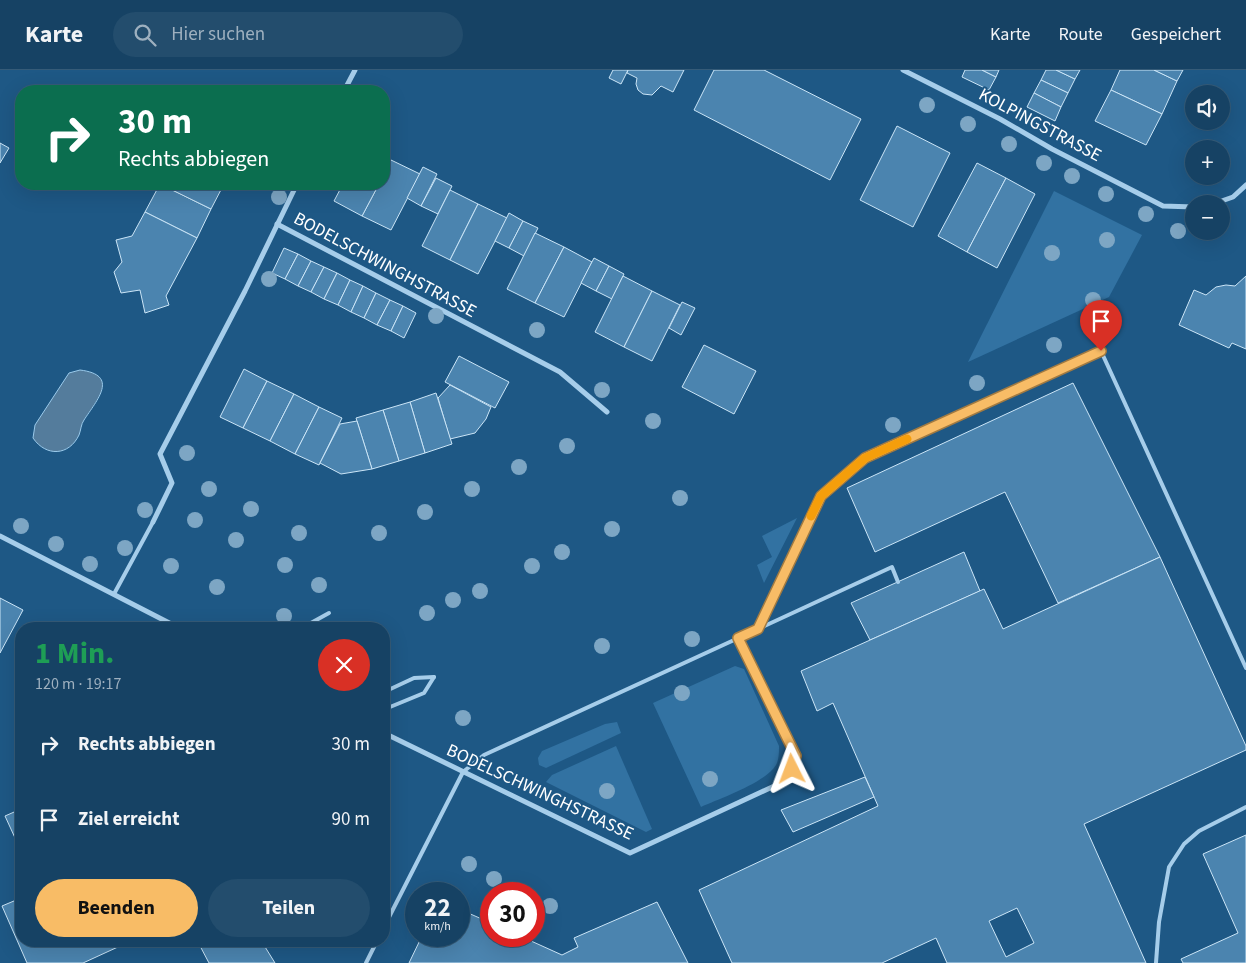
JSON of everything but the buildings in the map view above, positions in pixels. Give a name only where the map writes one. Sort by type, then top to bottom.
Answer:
[{"type":"street","points":[[347,85],[355,70]]},
{"type":"street","name":"KOLPINGSTRASSE","points":[[903,70],[1000,119],[1163,206],[1185,207]]},
{"type":"street","points":[[1230,198],[1246,185]]},
{"type":"street","points":[[277,224],[294,190]]},
{"type":"street","name":"BODELSCHWINGHSTRASSE","points":[[153,522],[172,483],[160,454],[245,291],[277,224],[560,372],[607,412]]},
{"type":"street","points":[[0,536],[168,622]]},
{"type":"street","name":"BODELSCHWINGHSTRASSE","points":[[390,736],[630,853],[784,782],[792,769],[796,756],[738,638]]},
{"type":"lane","points":[[758,629],[821,496],[865,458],[1101,351],[1246,668]]},
{"type":"lane","points":[[114,594],[153,522]]},
{"type":"lane","points":[[390,915],[462,772],[484,755],[892,567],[898,582]]},
{"type":"lane","points":[[313,622],[329,613]]},
{"type":"lane","points":[[390,689],[414,678],[434,677],[424,693],[390,708]]},
{"type":"lane","points":[[1156,963],[1159,922],[1169,867],[1184,844],[1199,831],[1246,807]]},
{"type":"lane","points":[[366,963],[374,947]]},
{"type":"shaded area","points":[[1054,191],[1142,235],[1109,297],[968,362]]},
{"type":"shaded area","points":[[80,370],[99,377],[102,389],[83,422],[75,442],[63,450],[51,451],[38,444],[33,438],[35,425],[69,373]]},
{"type":"shaded area","points":[[797,518],[764,583],[757,565],[772,557],[762,536]]},
{"type":"shaded area","points":[[735,666],[744,669],[779,746],[778,761],[770,772],[753,784],[701,807],[653,703]]},
{"type":"shaded area","points":[[617,722],[621,733],[546,768],[539,765],[538,758],[542,751],[605,724]]},
{"type":"shaded area","points":[[616,746],[652,829],[646,832],[546,782],[552,775]]},
{"type":"slow traffic","points":[[811,516],[821,496],[865,458],[907,439]]},
{"type":"route","points":[[792,769],[796,756],[738,638],[758,629],[821,496],[865,458],[1101,351]]}]
